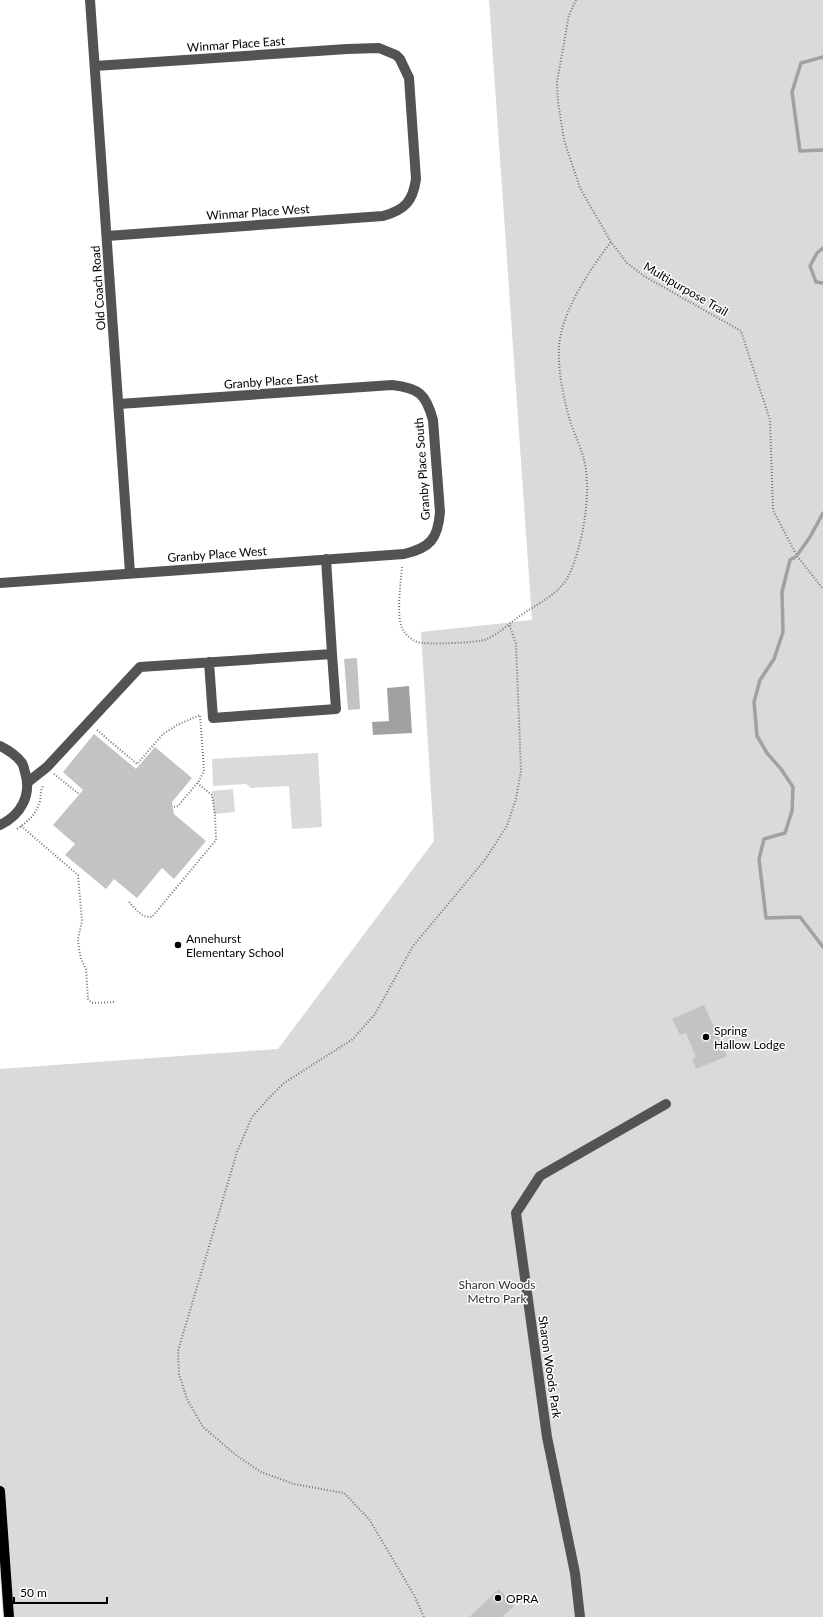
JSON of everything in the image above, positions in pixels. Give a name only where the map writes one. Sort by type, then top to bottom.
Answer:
[{"type":"main road","points":[[0,1491],[9,1617]]},
{"type":"street","name":"Old Coach Road","points":[[90,0],[108,236],[130,574]]},
{"type":"street","name":"Winmar Place East","points":[[95,66],[347,49],[379,48],[396,55],[409,78],[416,179],[414,193],[406,204]]},
{"type":"street","name":"Winmar Place West","points":[[108,236],[383,216],[396,213],[406,204]]},
{"type":"street","name":"Granby Place East","points":[[119,404],[392,385],[408,387],[422,395]]},
{"type":"street","name":"Granby Place South","points":[[422,395],[430,406],[433,420],[440,512],[439,528],[432,541]]},
{"type":"street","name":"Granby Place West","points":[[0,583],[404,554],[419,550],[432,541]]},
{"type":"street","points":[[209,662],[214,718],[336,709],[326,559]]},
{"type":"street","points":[[28,782],[46,767],[140,667],[332,654]]},
{"type":"street","points":[[0,746],[10,752],[22,764],[28,782],[26,801],[16,816],[0,825]]},
{"type":"street","name":"Sharon Woods Park","points":[[580,1617],[575,1573],[546,1431],[516,1213],[540,1176],[666,1104]]},
{"type":"path","name":"Multipurpose Trail","points":[[576,0],[569,15],[557,82],[558,102],[564,140],[580,188],[611,242],[627,263],[644,276],[741,331],[770,420],[773,510],[797,556],[823,589]]},
{"type":"path","points":[[402,567],[399,619],[402,629],[409,638],[419,643],[474,642],[486,639],[541,604],[555,592],[570,573],[581,538],[587,494],[585,464],[564,396],[559,347],[564,324],[574,302],[588,276],[611,242]]},
{"type":"path","points":[[424,1617],[414,1595],[369,1519],[344,1493],[294,1484],[261,1472],[238,1456],[203,1427],[187,1398],[179,1374],[178,1351],[237,1152],[252,1117],[284,1083],[352,1039],[375,1014],[413,946],[484,861],[507,826],[516,799],[521,771],[516,644],[509,624]]},
{"type":"path","points":[[94,728],[137,764],[163,734],[177,725],[200,715],[204,771],[197,783],[178,806],[173,807]]},
{"type":"path","points":[[48,779],[54,773],[79,794]]},
{"type":"path","points":[[129,902],[146,918],[152,918],[216,840],[215,815],[212,795],[197,783]]},
{"type":"path","points":[[15,830],[35,814],[40,800],[41,788],[45,784]]},
{"type":"path","points":[[21,826],[78,875],[82,921],[78,939],[81,959],[86,969],[88,999],[92,1003],[115,1002]]},
{"type":"green space","name":"Sharon Woods Metro Park","points":[[489,0],[823,0],[823,1617],[9,1617],[0,1491],[0,1069],[278,1049],[434,841],[421,632],[532,620]]},
{"type":"green space","points":[[318,753],[322,827],[292,829],[289,786],[251,788],[246,784],[213,786],[212,759]]},
{"type":"green space","points":[[233,789],[235,812],[214,814],[212,791]]},
{"type":"shaded area","points":[[409,686],[412,733],[373,735],[372,722],[389,721],[387,688]]},
{"type":"building","points":[[357,658],[360,709],[348,710],[344,659]]},
{"type":"building","points":[[94,734],[136,769],[155,747],[192,778],[172,802],[174,814],[206,841],[174,879],[162,868],[137,898],[114,879],[106,889],[65,855],[75,844],[53,825],[83,790],[63,772]]},
{"type":"building","name":"Spring Hallow Lodge","points":[[704,1005],[727,1056],[696,1069],[692,1059],[696,1057],[686,1033],[680,1035],[672,1019]]},
{"type":"building","name":"OPRA","points":[[499,1589],[514,1606],[502,1617],[469,1617]]},
{"type":"waterway","points":[[823,57],[801,63],[792,92],[800,151],[823,150]]},
{"type":"waterway","points":[[823,248],[817,253],[810,266],[816,282],[823,283]]},
{"type":"waterway","points":[[798,554],[810,537],[823,513]]},
{"type":"waterway","points":[[795,557],[790,560],[782,592],[783,632],[774,659],[760,680],[754,702],[757,736],[767,753],[781,769],[793,787],[792,811],[785,833],[764,839],[759,859],[766,918],[800,917],[823,947]]},
{"type":"place","name":"Annehurst Elementary School","points":[[178,945]]},
{"type":"place","name":"Spring Hallow Lodge","points":[[706,1037]]},
{"type":"place","name":"OPRA","points":[[498,1598]]}]
